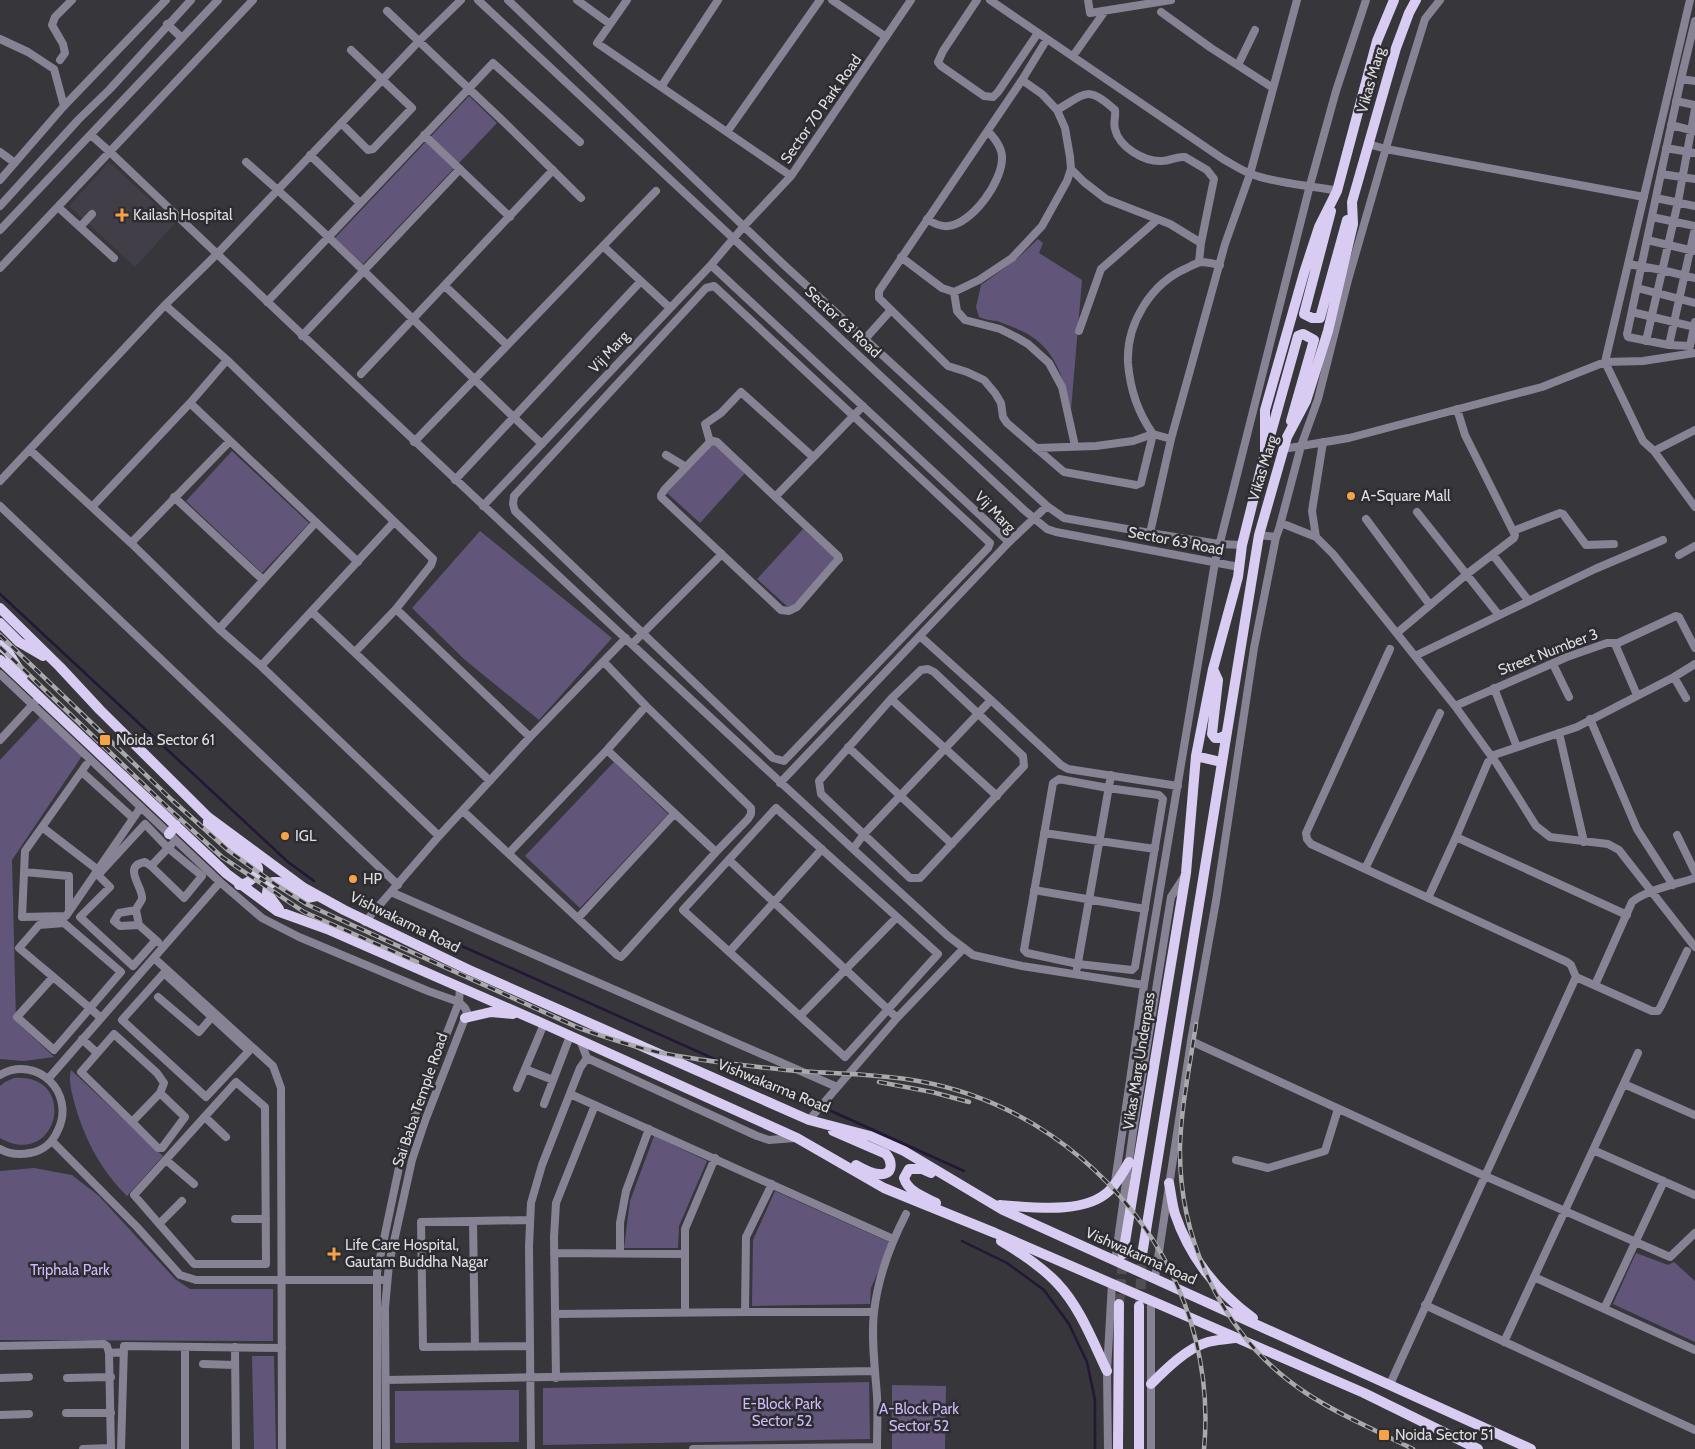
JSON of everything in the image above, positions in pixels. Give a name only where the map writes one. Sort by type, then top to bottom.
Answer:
[{"type":"main road","name":"Vikas Marg","points":[[1186,873],[1196,756],[1213,668],[1238,577],[1242,545],[1265,453],[1265,410],[1318,227],[1337,191],[1377,41],[1394,0]]},
{"type":"main road","name":"Vikas Marg","points":[[1200,899],[1259,535],[1287,437],[1306,402],[1328,331],[1353,224],[1352,202],[1396,48],[1416,0]]},
{"type":"main road","points":[[1337,191],[1304,314],[1312,318],[1320,318],[1352,202]]},
{"type":"main road","points":[[1265,453],[1298,336],[1303,334],[1314,340],[1287,437]]},
{"type":"main road","points":[[0,608],[60,667]]},
{"type":"main road","points":[[0,623],[19,642],[60,667]]},
{"type":"main road","points":[[0,644],[8,652],[28,686]]},
{"type":"main road","points":[[0,660],[40,697],[174,833],[239,885],[279,912],[327,929],[533,1019],[797,1138],[884,1188],[1112,1283],[1364,1393],[1478,1449]]},
{"type":"main road","name":"Vishwakarma Road","points":[[60,667],[100,710],[208,817],[304,888],[365,922],[814,1122],[870,1136],[904,1151],[994,1205],[1115,1262],[1270,1330],[1531,1449]]},
{"type":"main road","points":[[1213,668],[1218,680],[1212,734],[1213,737],[1218,738],[1226,735]]},
{"type":"main road","points":[[1196,756],[1221,762]]},
{"type":"main road","points":[[208,817],[208,827],[211,831],[252,860],[258,867],[258,872],[253,878],[239,885]]},
{"type":"main road","name":"Vikas Marg Underpass","points":[[1123,1254],[1186,873]]},
{"type":"main road","points":[[279,912],[277,905],[267,893],[268,886],[273,882],[279,882],[307,898],[317,896]]},
{"type":"main road","points":[[1142,1255],[1200,899]]},
{"type":"main road","points":[[465,1018],[499,1012],[533,1019]]},
{"type":"main road","points":[[814,1122],[886,1154],[890,1159],[891,1165],[889,1172],[878,1174],[855,1165],[833,1160]]},
{"type":"main road","points":[[994,1205],[1062,1208],[1092,1201],[1108,1192],[1129,1162]]},
{"type":"main road","points":[[944,1176],[915,1168],[909,1169],[904,1178],[906,1185],[912,1190],[940,1205],[958,1218]]},
{"type":"main road","points":[[1169,1183],[1174,1212],[1191,1252],[1212,1280],[1230,1298],[1270,1330]]},
{"type":"main road","points":[[992,1232],[999,1240],[1026,1257],[1058,1283],[1079,1314],[1107,1371]]},
{"type":"main road","points":[[1118,1449],[1119,1304]]},
{"type":"main road","points":[[1139,1306],[1139,1449]]},
{"type":"main road","points":[[1151,1384],[1165,1370],[1207,1342],[1236,1338]]},
{"type":"street","points":[[60,60],[65,54],[63,44],[52,25],[55,17],[72,0]]},
{"type":"street","points":[[0,206],[191,0]]},
{"type":"street","points":[[0,230],[218,0]]},
{"type":"street","points":[[0,268],[253,0]]},
{"type":"street","points":[[0,481],[165,305],[217,254],[382,79],[461,0]]},
{"type":"street","name":"Sector 63 Road","points":[[478,0],[1034,519],[1047,529],[1239,567]]},
{"type":"street","name":"Sector 63 Road","points":[[508,0],[744,226],[1047,506],[1064,518],[1219,544],[1242,545]]},
{"type":"street","points":[[577,0],[610,24]]},
{"type":"street","points":[[627,0],[597,43],[791,176]]},
{"type":"street","points":[[661,87],[718,0]]},
{"type":"street","points":[[727,132],[820,0]]},
{"type":"street","points":[[832,0],[886,37]]},
{"type":"street","name":"Sector 70 Park Road","points":[[711,265],[733,238],[791,176],[911,0]]},
{"type":"street","points":[[977,0],[942,51],[938,62],[984,96],[993,97],[998,92],[1038,33]]},
{"type":"street","points":[[990,0],[1223,159],[1250,174],[1337,191]]},
{"type":"street","points":[[1088,0],[1090,13],[1171,0]]},
{"type":"street","points":[[1150,533],[1171,439],[1225,244],[1250,174],[1297,0]]},
{"type":"street","points":[[1114,1185],[1144,986],[1215,562],[1310,185],[1336,91],[1366,0]]},
{"type":"street","points":[[1154,1278],[1191,1041],[1216,901],[1254,648],[1276,537],[1301,446],[1318,399],[1348,280],[1425,19],[1440,0]]},
{"type":"street","points":[[1690,0],[1605,362],[1643,441],[1654,451],[1695,506]]},
{"type":"street","points":[[0,180],[64,106],[162,1]]},
{"type":"street","points":[[1073,56],[1105,10]]},
{"type":"street","points":[[387,11],[581,198]]},
{"type":"street","points":[[1160,12],[1273,88]]},
{"type":"street","points":[[168,24],[182,38]]},
{"type":"street","points":[[1632,312],[1695,325],[1690,346],[1646,341],[1628,337],[1627,334],[1680,79],[1691,54],[1694,26]]},
{"type":"street","points":[[1238,65],[1255,30]]},
{"type":"street","points":[[0,39],[28,52],[54,69],[64,106]]},
{"type":"street","points":[[1047,39],[988,131],[879,290],[879,298],[948,366],[984,380],[1001,403],[1003,417],[1007,424],[1064,472],[1136,485],[1141,483],[1153,434],[1144,422],[1135,403],[1128,362],[1130,340],[1136,321],[1147,300],[1163,281],[1200,262],[1220,265]]},
{"type":"street","points":[[341,123],[368,150],[373,149],[412,108],[351,50]]},
{"type":"street","points":[[1678,52],[1691,54]]},
{"type":"street","points":[[267,302],[494,63],[580,142]]},
{"type":"street","points":[[1680,79],[1695,81]]},
{"type":"street","points":[[901,257],[942,288],[954,292],[979,280],[1012,258],[1042,226],[1067,181],[1071,169],[1070,157],[1065,128],[1058,110],[1042,94],[1022,80]]},
{"type":"street","points":[[1058,110],[1086,93],[1099,96],[1115,110],[1117,136],[1128,148],[1150,160],[1162,161],[1185,157],[1207,170],[1214,180],[1201,243],[1200,262]]},
{"type":"street","points":[[1676,101],[1695,105]]},
{"type":"street","points":[[1646,341],[1683,177],[1691,153],[1695,109]]},
{"type":"street","points":[[1671,125],[1693,131]]},
{"type":"street","points":[[927,219],[936,225],[946,227],[955,225],[972,214],[984,201],[998,175],[1002,156],[1000,147],[988,131]]},
{"type":"street","points":[[424,135],[510,217]]},
{"type":"street","points":[[90,136],[110,152],[454,480],[780,783],[948,936],[973,955],[1022,966],[1144,986]]},
{"type":"street","points":[[1368,144],[1386,149],[1644,197]]},
{"type":"street","points":[[1666,148],[1691,153]]},
{"type":"street","points":[[0,152],[15,163]]},
{"type":"street","points":[[310,155],[360,203]]},
{"type":"street","points":[[246,162],[278,189],[542,444]]},
{"type":"street","points":[[302,336],[460,169]]},
{"type":"street","points":[[1071,169],[1106,199],[1170,224],[1201,243]]},
{"type":"street","points":[[361,374],[414,320],[553,170]]},
{"type":"street","points":[[1661,174],[1695,179]]},
{"type":"street","points":[[414,442],[656,191]]},
{"type":"street","points":[[1656,198],[1695,206]]},
{"type":"street","points":[[58,207],[114,258]]},
{"type":"street","points":[[80,227],[92,214]]},
{"type":"street","points":[[1652,217],[1695,227],[1693,251],[1685,275],[1669,345]]},
{"type":"street","points":[[1079,331],[1101,269],[1157,220]]},
{"type":"street","points":[[1648,240],[1693,251]]},
{"type":"street","points":[[603,246],[670,308]]},
{"type":"street","points":[[1628,264],[1695,278]]},
{"type":"street","name":"Vij Marg","points":[[483,506],[711,265],[1009,542],[780,783]]},
{"type":"street","points":[[454,480],[641,281]]},
{"type":"street","points":[[445,286],[507,345]]},
{"type":"street","points":[[714,286],[854,416],[990,543],[988,548],[789,757],[784,761],[777,760],[515,511],[513,504],[514,496],[706,288],[714,286]]},
{"type":"street","points":[[1637,288],[1695,303]]},
{"type":"street","points":[[954,292],[958,311],[964,320],[1000,329],[1016,336],[1049,363],[1064,394],[1074,446]]},
{"type":"street","points":[[165,305],[227,360],[433,559],[431,565],[396,609],[355,652]]},
{"type":"street","points":[[865,339],[891,310]]},
{"type":"street","points":[[1283,449],[1349,438],[1542,387],[1605,362],[1643,361],[1695,353]]},
{"type":"street","points":[[92,507],[190,403],[227,360]]},
{"type":"street","points":[[710,442],[705,424],[721,413],[741,392],[813,457]]},
{"type":"street","points":[[190,403],[358,562]]},
{"type":"street","points":[[776,496],[863,406]]},
{"type":"street","points":[[1397,633],[1467,574],[1514,538],[1515,535],[1465,435],[1457,409]]},
{"type":"street","points":[[1654,451],[1695,430]]},
{"type":"street","points":[[1036,448],[1134,441],[1153,434],[1171,439]]},
{"type":"street","points":[[131,543],[230,441]]},
{"type":"street","points":[[710,442],[717,442],[838,556],[836,562],[797,607],[789,611],[781,610],[661,497],[664,490],[710,442]]},
{"type":"street","points":[[1316,538],[1312,511],[1322,442]]},
{"type":"street","points":[[30,450],[131,543],[439,836]]},
{"type":"street","points":[[666,455],[686,467]]},
{"type":"street","points":[[174,497],[263,580]]},
{"type":"street","points":[[0,506],[398,884]]},
{"type":"street","points":[[1009,542],[1047,506]]},
{"type":"street","points":[[1417,512],[1498,614]]},
{"type":"street","points":[[1513,532],[1560,513],[1563,514],[1586,545],[1614,544]]},
{"type":"street","points":[[1366,519],[1430,605]]},
{"type":"street","points":[[219,628],[316,522]]},
{"type":"street","points":[[261,666],[394,522]]},
{"type":"street","points":[[1281,523],[1316,538],[1333,554],[1455,706],[1540,830],[1550,837],[1608,844],[1619,850],[1695,947]]},
{"type":"street","points":[[1259,535],[1276,537]]},
{"type":"street","points":[[1415,656],[1594,569],[1663,540]]},
{"type":"street","points":[[1679,555],[1695,546]]},
{"type":"street","points":[[632,644],[722,554]]},
{"type":"street","points":[[1492,554],[1528,600]]},
{"type":"street","points":[[396,609],[530,737]]},
{"type":"street","points":[[312,612],[490,781]]},
{"type":"street","name":"Street Number 3","points":[[1455,706],[1494,688],[1607,643],[1615,644],[1676,616],[1679,617],[1695,648]]},
{"type":"street","points":[[920,636],[1061,765],[1068,769],[1178,786]]},
{"type":"street","points":[[365,922],[439,836],[530,737],[626,638]]},
{"type":"street","points":[[1615,644],[1637,695]]},
{"type":"street","points":[[1390,649],[1306,833],[1307,839],[1311,844],[1567,962],[1571,965],[1576,977],[1652,1011],[1658,1011],[1687,951]]},
{"type":"street","points":[[463,811],[621,957],[748,819],[751,814],[751,808],[646,706],[604,662]]},
{"type":"street","points":[[1553,664],[1569,697]]},
{"type":"street","points":[[1428,898],[1490,759],[1590,719],[1674,677],[1695,664]]},
{"type":"street","points":[[928,669],[934,672],[978,714],[1023,756],[1024,766],[920,878],[910,878],[821,794],[819,780],[891,698],[921,670],[928,669]]},
{"type":"street","points":[[0,674],[141,807],[174,833],[220,882],[256,914],[299,937],[459,1002]]},
{"type":"street","points":[[1674,677],[1686,698]]},
{"type":"street","points":[[1494,688],[1517,747]]},
{"type":"street","points":[[0,740],[40,697]]},
{"type":"street","points":[[891,698],[997,796]]},
{"type":"street","points":[[853,849],[864,834],[901,794],[991,700]]},
{"type":"street","points":[[509,853],[646,706]]},
{"type":"street","points":[[1365,869],[1440,713]]},
{"type":"street","points":[[1590,719],[1637,829],[1673,885]]},
{"type":"street","points":[[1559,733],[1584,842]]},
{"type":"street","points":[[848,747],[901,794],[952,844]]},
{"type":"street","points":[[607,750],[716,852]]},
{"type":"street","points":[[133,818],[84,769],[25,851],[22,917],[66,916],[141,807]]},
{"type":"street","points":[[1076,975],[1111,775]]},
{"type":"street","points":[[1060,779],[1159,795],[1163,799],[1135,967],[1132,970],[1078,964],[1027,953],[1024,950],[1044,834],[1053,783],[1060,779]]},
{"type":"street","points":[[776,808],[822,849],[938,954],[845,1057],[683,910],[776,808]]},
{"type":"street","points":[[578,918],[674,814]]},
{"type":"street","points":[[156,940],[133,966],[80,917],[110,887],[98,875],[145,824],[168,848],[202,876],[184,898],[145,862],[140,863],[134,869],[134,876],[142,892],[142,899],[136,910],[139,925],[164,946]]},
{"type":"street","points":[[42,827],[98,870]]},
{"type":"street","points":[[151,866],[168,848],[174,833]]},
{"type":"street","points":[[1044,834],[1155,849]]},
{"type":"street","points":[[1677,835],[1695,872]]},
{"type":"street","points":[[1456,837],[1626,915]]},
{"type":"street","points":[[729,952],[822,849]]},
{"type":"street","points":[[728,860],[897,1018]]},
{"type":"street","points":[[24,872],[69,876],[69,911]]},
{"type":"street","points":[[1115,1262],[1171,897],[1186,873]]},
{"type":"street","points":[[1595,985],[1632,902],[1636,898],[1651,892],[1695,878]]},
{"type":"street","points":[[48,1079],[101,1018],[135,993],[164,974],[249,1051],[206,1097],[122,1020],[135,993],[154,958],[220,882]]},
{"type":"street","points":[[1034,890],[1145,909]]},
{"type":"street","points":[[390,892],[837,1087]]},
{"type":"street","points":[[1200,899],[1216,901]]},
{"type":"street","points":[[136,910],[127,910],[119,913],[114,921],[120,926],[139,925]]},
{"type":"street","points":[[800,1016],[897,917]]},
{"type":"street","points":[[53,977],[17,1017],[54,1050],[89,1007],[121,972],[64,923],[39,926],[19,948],[89,1007],[101,1018]]},
{"type":"street","points":[[814,1122],[837,1087],[897,1018],[964,948]]},
{"type":"street","points":[[154,958],[273,1066],[281,1088],[282,1449]]},
{"type":"street","points":[[1390,1384],[1576,977]]},
{"type":"street","name":"Sai Baba Temple Road","points":[[377,1449],[376,1272],[401,1158],[414,1115],[459,1002],[460,988]]},
{"type":"street","points":[[158,997],[200,1032],[212,1017]]},
{"type":"street","name":"Sai Baba Temple Road","points":[[386,1449],[386,1308],[391,1255],[412,1160],[467,1012],[466,1008],[459,1002]]},
{"type":"street","points":[[517,1088],[544,1024]]},
{"type":"street","points":[[132,1122],[160,1093],[164,1083],[157,1072],[114,1034],[81,1072],[158,1148],[162,1148],[185,1118],[160,1093]]},
{"type":"street","points":[[575,1038],[587,1058],[757,1136],[769,1140],[797,1138]]},
{"type":"street","points":[[544,1104],[553,1080],[575,1038]]},
{"type":"street","points":[[82,1039],[97,1054]]},
{"type":"street","points":[[1191,1041],[1485,1176],[1670,1258],[1695,1233]]},
{"type":"street","points":[[1504,1342],[1638,1053]]},
{"type":"street","points":[[531,1449],[531,1203],[542,1166],[580,1068],[587,1058]]},
{"type":"street","points":[[0,1075],[16,1069],[36,1072],[48,1079],[56,1088],[63,1106],[62,1122],[52,1141],[36,1152],[21,1155],[0,1149]]},
{"type":"street","points":[[525,1069],[553,1080]]},
{"type":"street","points":[[236,1082],[264,1107],[266,1264],[194,1264],[134,1195],[166,1160],[236,1082]]},
{"type":"street","points":[[1624,1084],[1695,1115]]},
{"type":"street","points":[[570,1094],[893,1239]]},
{"type":"street","points":[[556,1378],[554,1253],[556,1203],[595,1105]]},
{"type":"street","points":[[1236,1160],[1268,1168],[1325,1152],[1338,1109]]},
{"type":"street","points":[[205,1117],[226,1137]]},
{"type":"street","points":[[620,1253],[620,1223],[626,1191],[649,1129]]},
{"type":"street","points":[[52,1141],[137,1227],[180,1275],[196,1280],[388,1280]]},
{"type":"street","points":[[1593,1150],[1695,1195]]},
{"type":"street","points":[[685,1312],[685,1229],[715,1158]]},
{"type":"street","points":[[166,1160],[194,1184]]},
{"type":"street","points":[[1604,1309],[1664,1181]]},
{"type":"street","points":[[745,1312],[746,1237],[772,1184]]},
{"type":"street","points":[[160,1223],[182,1201]]},
{"type":"street","points":[[693,1449],[877,1448],[874,1312],[882,1270],[893,1239],[906,1214]]},
{"type":"street","points":[[235,1219],[266,1219]]},
{"type":"street","points":[[530,1220],[421,1222],[422,1348],[530,1346]]},
{"type":"street","points":[[472,1221],[476,1347]]},
{"type":"street","points":[[554,1253],[685,1254]]},
{"type":"street","points":[[218,1264],[218,1280]]},
{"type":"street","points":[[1534,1277],[1695,1350]]},
{"type":"street","points":[[1108,1449],[1107,1371],[1112,1283]]},
{"type":"street","points":[[1151,1300],[1151,1449]]},
{"type":"street","points":[[1425,1306],[1695,1430]]},
{"type":"street","points":[[555,1314],[874,1312]]},
{"type":"street","points":[[0,1346],[104,1344],[108,1346],[111,1377],[111,1449],[83,1449]]},
{"type":"street","points":[[121,1449],[124,1346],[282,1348]]},
{"type":"street","points":[[185,1347],[185,1449]]},
{"type":"street","points":[[235,1348],[236,1449]]},
{"type":"street","points":[[109,1353],[124,1352]]},
{"type":"street","points":[[203,1364],[236,1365]]},
{"type":"street","points":[[386,1380],[874,1371]]},
{"type":"street","points":[[0,1378],[29,1377]]},
{"type":"street","points":[[67,1378],[111,1377]]},
{"type":"street","points":[[66,1413],[111,1413]]},
{"type":"street","points":[[0,1415],[29,1414]]},
{"type":"shaded area","name":"Kailash Hospital","points":[[109,162],[175,223],[135,267],[69,206]]},
{"type":"green space","points":[[469,96],[497,123],[363,264],[335,238]]},
{"type":"green space","points":[[1038,239],[1043,243],[1039,253],[1082,280],[1071,410],[1060,372],[1039,342],[1015,328],[979,317],[976,307],[981,285],[1017,259]]},
{"type":"green space","points":[[713,442],[746,472],[700,523],[667,493]]},
{"type":"green space","points":[[232,451],[309,523],[262,573],[186,501]]},
{"type":"green space","points":[[803,529],[836,559],[790,609],[757,579]]},
{"type":"green space","points":[[480,531],[612,638],[539,720],[465,660],[412,608]]},
{"type":"green space","points":[[40,717],[82,756],[12,860],[16,1021],[54,1057],[24,1061],[0,1059],[0,760]]},
{"type":"green space","points":[[614,762],[668,814],[580,908],[525,856]]},
{"type":"green space","points":[[71,1070],[163,1156],[127,1196],[109,1176],[89,1142],[79,1118],[73,1096],[70,1083]]},
{"type":"green space","points":[[14,1078],[35,1080],[48,1090],[54,1103],[54,1118],[47,1132],[36,1142],[20,1145],[0,1138],[0,1086]]},
{"type":"green space","points":[[654,1136],[707,1161],[679,1226],[678,1248],[624,1248],[630,1201]]},
{"type":"green space","name":"Triphala Park","points":[[34,1168],[72,1175],[99,1196],[175,1279],[190,1289],[273,1289],[273,1341],[0,1340],[0,1171]]},
{"type":"green space","points":[[775,1191],[891,1243],[871,1288],[870,1304],[752,1306],[753,1240]]},
{"type":"green space","points":[[1636,1253],[1668,1265],[1674,1262],[1695,1281],[1695,1342],[1613,1304]]},
{"type":"green space","points":[[252,1356],[274,1356],[276,1449],[254,1449]]},
{"type":"green space","name":"E-Block Park Sector 52","points":[[869,1382],[870,1439],[543,1445],[543,1388]]},
{"type":"green space","name":"A-Block Park Sector 52","points":[[892,1385],[946,1386],[945,1449],[892,1449]]},
{"type":"green space","points":[[519,1390],[519,1442],[395,1443],[395,1391]]},
{"type":"waterway","points":[[0,594],[288,862],[314,881]]},
{"type":"waterway","points":[[390,914],[811,1102]]},
{"type":"waterway","points":[[829,1110],[964,1171]]},
{"type":"waterway","points":[[962,1241],[1007,1263],[1044,1290],[1069,1324],[1087,1362],[1095,1400],[1095,1449]]},
{"type":"tunnel","points":[[1140,1304],[1142,1255]]},
{"type":"tunnel","points":[[1119,1304],[1123,1258]]},
{"type":"railway","points":[[0,635],[172,800],[229,851],[308,905],[579,1028],[618,1041],[657,1052],[689,1058],[785,1070],[868,1075],[918,1081],[954,1089],[988,1101],[1021,1117],[1052,1136],[1107,1183],[1131,1210],[1153,1240],[1167,1264],[1188,1314],[1196,1340],[1204,1394],[1204,1449]]},
{"type":"railway","points":[[0,647],[222,857],[304,912],[417,962]]},
{"type":"railway","points":[[1196,1024],[1182,1117],[1180,1148],[1182,1184],[1188,1219],[1198,1253],[1212,1286],[1230,1317],[1252,1346],[1277,1371],[1306,1393],[1332,1408],[1413,1449]]},
{"type":"railway","points":[[879,1082],[932,1092],[969,1102]]},
{"type":"place","name":"Kailash Hospital","points":[[122,215]]},
{"type":"place","name":"A-Square Mall","points":[[1351,496]]},
{"type":"place","name":"Noida Sector 61","points":[[105,740]]},
{"type":"place","name":"IGL","points":[[285,836]]},
{"type":"place","name":"HP","points":[[353,879]]},
{"type":"place","name":"Life Care Hospital, Gautam Buddha Nagar","points":[[334,1254]]},
{"type":"place","name":"Noida Sector 51","points":[[1384,1435]]}]
